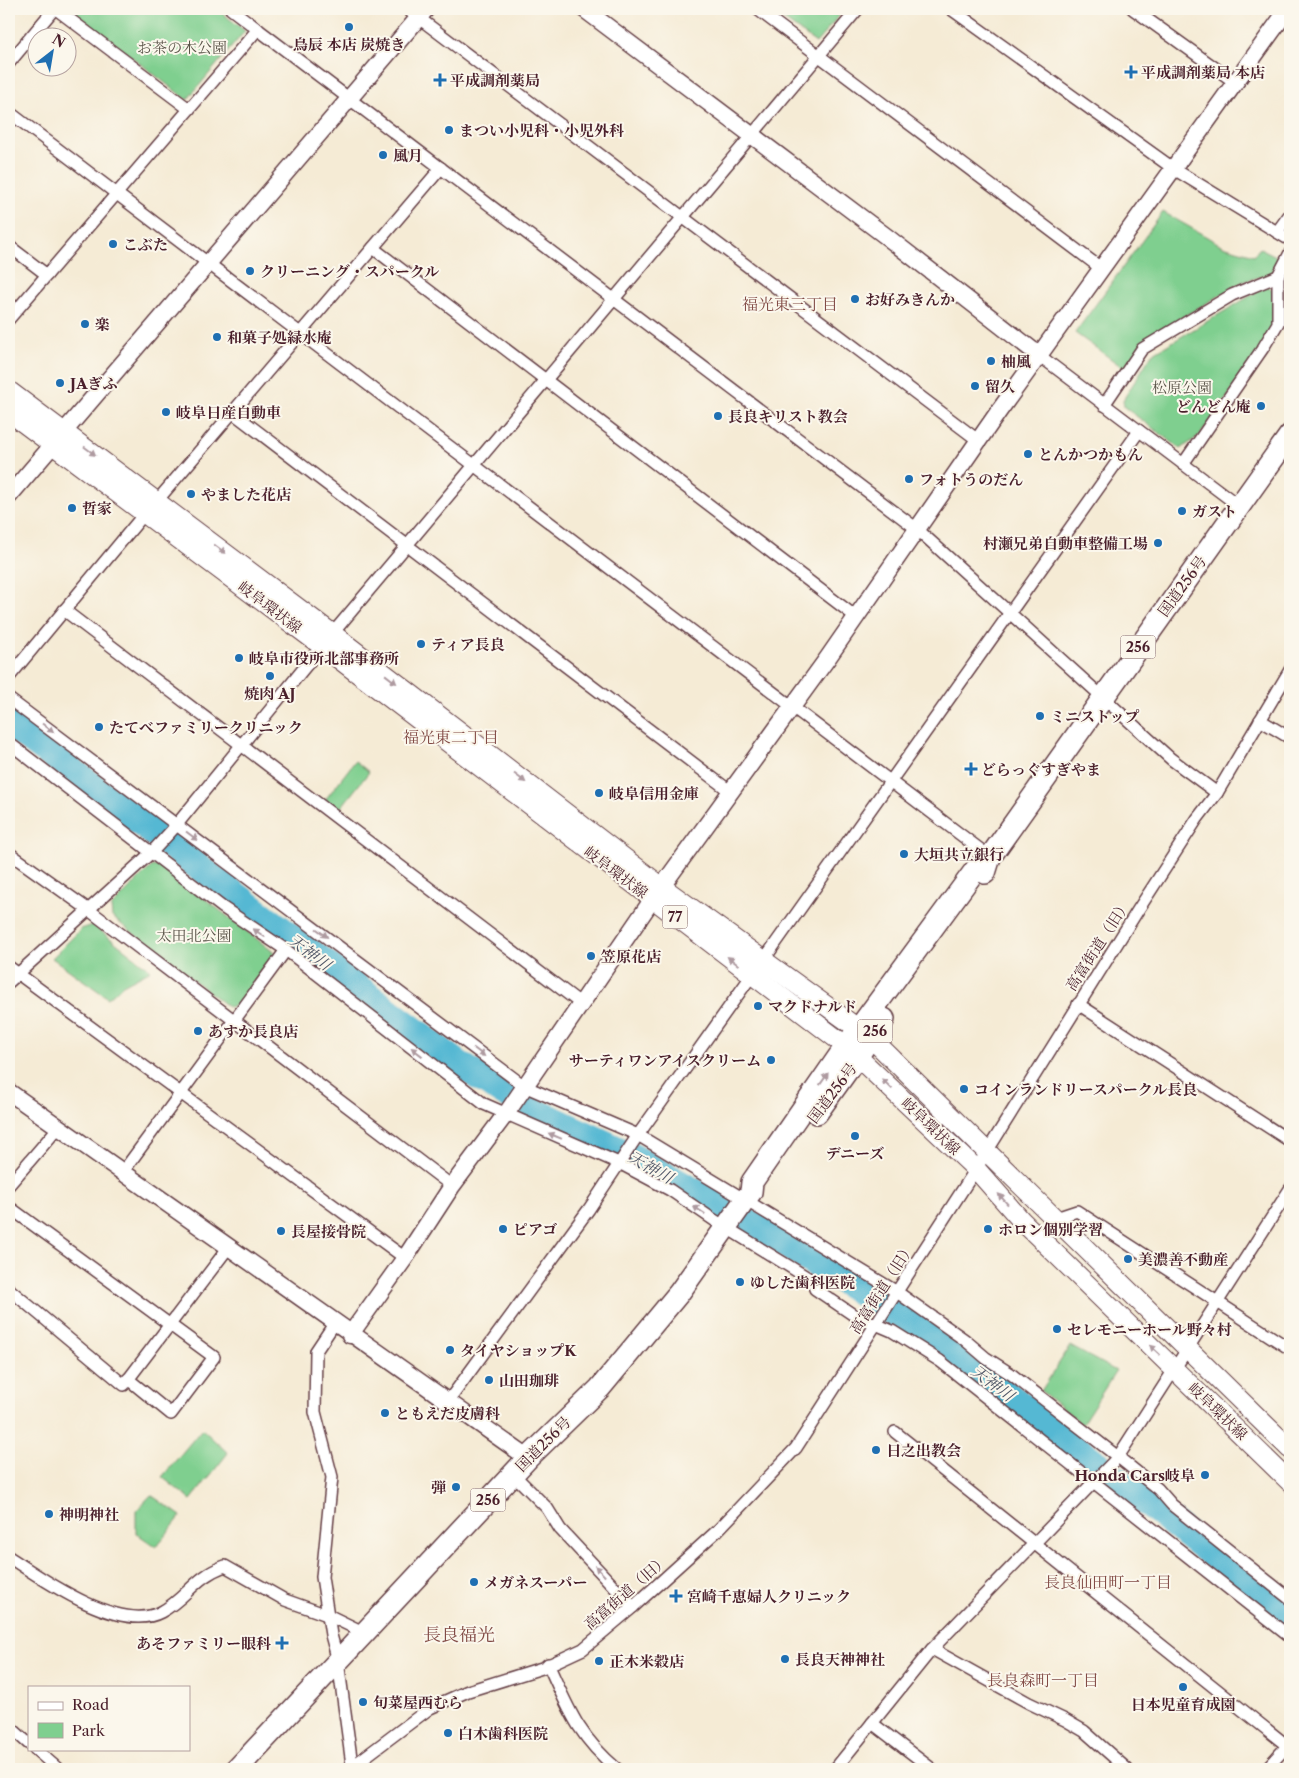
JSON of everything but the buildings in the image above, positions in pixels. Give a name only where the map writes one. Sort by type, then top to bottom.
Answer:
[{"type":"highway","name":"国道256号","points":[[237,1769],[528,1458],[606,1381],[679,1293],[739,1210],[761,1188],[852,1051],[984,873],[989,859],[1102,697],[1290,435]]},
{"type":"main road","name":"岐阜環状線","points":[[9,391],[58,438],[757,968],[852,1051],[976,1170],[1022,1220],[1290,1482]]},
{"type":"main road","name":"岐阜環状線","points":[[9,412],[58,438]]},
{"type":"main road","name":"岐阜環状線","points":[[757,968],[865,1034],[1056,1218],[1290,1449]]},
{"type":"street","points":[[9,62],[55,9],[189,109]]},
{"type":"street","points":[[231,9],[917,529],[1171,759],[1217,793]]},
{"type":"street","points":[[584,9],[1239,506]]},
{"type":"street","points":[[757,9],[1102,270]]},
{"type":"street","points":[[9,982],[13,970],[89,910],[154,850],[858,9]]},
{"type":"street","points":[[951,9],[1174,169],[1290,240]]},
{"type":"street","points":[[1133,9],[1236,83]]},
{"type":"street","points":[[350,1334],[405,1258],[452,1186],[507,1113],[580,1002],[657,893],[856,617],[979,441],[1288,9]]},
{"type":"street","points":[[9,496],[350,99],[417,12],[684,218],[979,441]]},
{"type":"street","points":[[9,319],[258,29]]},
{"type":"street","points":[[9,112],[300,334],[793,705],[989,859]]},
{"type":"street","points":[[9,676],[150,507],[441,168]]},
{"type":"street","points":[[1277,232],[1290,214]]},
{"type":"street","points":[[9,246],[47,275]]},
{"type":"street","points":[[373,248],[856,617]]},
{"type":"street","points":[[1182,464],[1278,324],[1278,276],[1290,252]]},
{"type":"street","points":[[1104,404],[1142,349],[1232,295],[1278,276]]},
{"type":"street","points":[[232,412],[731,792]]},
{"type":"street","points":[[447,1403],[621,1164],[638,1136],[1139,431]]},
{"type":"street","points":[[64,610],[580,1002]]},
{"type":"street","name":"高富街道（旧）","points":[[351,1767],[430,1708],[468,1691],[548,1664],[583,1649],[633,1607],[746,1503],[796,1448],[976,1170],[1078,1004],[1197,819],[1217,793],[1290,670]]},
{"type":"street","points":[[9,699],[523,1088],[638,1136],[739,1210],[897,1293],[965,1340],[986,1358],[1011,1374],[1118,1457],[1158,1489],[1172,1505],[1290,1598]]},
{"type":"street","points":[[1260,720],[1290,738]]},
{"type":"street","points":[[9,743],[154,850],[222,907],[286,950],[484,1104],[621,1164],[670,1190],[739,1210],[770,1254],[813,1281],[815,1289],[852,1314],[878,1322],[940,1361],[1096,1481],[1290,1637]]},
{"type":"street","points":[[9,853],[89,910],[452,1186]]},
{"type":"street","points":[[122,1173],[232,1020],[286,950]]},
{"type":"street","points":[[13,970],[405,1258]]},
{"type":"street","points":[[1078,1004],[1290,1141]]},
{"type":"street","points":[[9,1092],[334,1324],[528,1458]]},
{"type":"street","points":[[9,1185],[58,1128]]},
{"type":"street","points":[[835,1769],[932,1649],[1118,1457],[1290,1189]]},
{"type":"street","points":[[9,1207],[214,1357],[172,1414],[128,1379]]},
{"type":"street","points":[[1056,1218],[1077,1211],[1290,1349]]},
{"type":"street","points":[[9,1289],[124,1385],[228,1248]]},
{"type":"street","points":[[334,1324],[316,1351],[315,1403],[318,1431],[332,1477],[322,1577],[330,1616],[331,1635],[338,1661],[351,1767]]},
{"type":"street","points":[[895,1432],[1289,1746],[1266,1769]]},
{"type":"street","points":[[513,1474],[547,1508],[560,1529],[633,1607]]},
{"type":"street","points":[[9,1557],[43,1580],[101,1610],[120,1616],[159,1614],[178,1602],[192,1585],[225,1566],[285,1600],[330,1616],[364,1633]]},
{"type":"street","points":[[932,1649],[1084,1731],[1128,1769]]},
{"type":"street","points":[[548,1664],[576,1726],[596,1752],[617,1769]]},
{"type":"street","points":[[872,1723],[932,1769]]},
{"type":"street","points":[[9,1726],[28,1743]]},
{"type":"street","points":[[36,1750],[58,1769]]},
{"type":"green space","name":"お茶の木公園","points":[[70,9],[217,9],[245,31],[187,100]]},
{"type":"green space","points":[[786,9],[845,9],[816,43],[780,17]]},
{"type":"green space","points":[[1163,212],[1223,246],[1254,255],[1260,248],[1278,257],[1272,273],[1243,282],[1145,339],[1125,369],[1075,333]]},
{"type":"green space","name":"松原公園","points":[[1267,286],[1273,290],[1275,331],[1200,435],[1181,449],[1124,407],[1123,400],[1152,354]]},
{"type":"green space","points":[[355,761],[369,772],[339,810],[325,800]]},
{"type":"green space","name":"太田北公園","points":[[152,866],[164,867],[276,954],[239,1005],[228,1007],[112,917],[111,907]]},
{"type":"green space","points":[[93,925],[151,970],[123,985],[108,998],[52,958],[81,929]]},
{"type":"green space","points":[[1070,1346],[1116,1371],[1082,1424],[1041,1391]]},
{"type":"green space","points":[[202,1429],[228,1453],[191,1500],[162,1477]]},
{"type":"green space","points":[[151,1495],[181,1516],[156,1547],[136,1533],[136,1511]]},
{"type":"waterway","name":"天神川","points":[[9,723],[457,1063],[530,1109],[629,1155],[760,1229],[903,1319],[988,1379],[1290,1615]]},
{"type":"place","name":"鳥辰 本店 炭焼き","points":[[349,27]]},
{"type":"place","name":"平成調剤薬局 本店","points":[[1131,72]]},
{"type":"place","name":"平成調剤薬局","points":[[440,80]]},
{"type":"place","name":"まつい小児科・小児外科","points":[[449,130]]},
{"type":"place","name":"風月","points":[[383,155]]},
{"type":"place","name":"こぶた","points":[[113,244]]},
{"type":"place","name":"クリーニング・スパークル","points":[[250,271]]},
{"type":"place","name":"お好みきんか","points":[[855,299]]},
{"type":"place","name":"楽","points":[[85,324]]},
{"type":"place","name":"和菓子処緑水庵","points":[[217,337]]},
{"type":"place","name":"柚風","points":[[991,361]]},
{"type":"place","name":"JAぎふ","points":[[60,383]]},
{"type":"place","name":"留久","points":[[975,386]]},
{"type":"place","name":"どんどん庵","points":[[1261,406]]},
{"type":"place","name":"岐阜日産自動車","points":[[166,412]]},
{"type":"place","name":"長良キリスト教会","points":[[718,416]]},
{"type":"place","name":"とんかつかもん","points":[[1028,454]]},
{"type":"place","name":"フォトうのだん","points":[[909,479]]},
{"type":"place","name":"やました花店","points":[[191,494]]},
{"type":"place","name":"哲家","points":[[72,508]]},
{"type":"place","name":"ガスト","points":[[1182,511]]},
{"type":"place","name":"村瀬兄弟自動車整備工場","points":[[1158,543]]},
{"type":"place","name":"ティア長良","points":[[421,644]]},
{"type":"place","name":"岐阜市役所北部事務所","points":[[239,658]]},
{"type":"place","name":"焼肉 AJ","points":[[270,676]]},
{"type":"place","name":"ミニストップ","points":[[1040,716]]},
{"type":"place","name":"たてべファミリークリニック","points":[[99,727]]},
{"type":"place","name":"どらっぐすぎやま","points":[[971,769]]},
{"type":"place","name":"岐阜信用金庫","points":[[599,793]]},
{"type":"place","name":"大垣共立銀行","points":[[904,854]]},
{"type":"place","name":"笠原花店","points":[[591,956]]},
{"type":"place","name":"マクドナルド","points":[[758,1006]]},
{"type":"place","name":"あすか長良店","points":[[198,1031]]},
{"type":"place","name":"サーティワンアイスクリーム","points":[[771,1060]]},
{"type":"place","name":"コインランドリースパークル長良","points":[[964,1089]]},
{"type":"place","name":"デニーズ","points":[[855,1136]]},
{"type":"place","name":"ピアゴ","points":[[503,1229]]},
{"type":"place","name":"ホロン個別学習","points":[[988,1229]]},
{"type":"place","name":"長屋接骨院","points":[[281,1231]]},
{"type":"place","name":"美濃善不動産","points":[[1128,1259]]},
{"type":"place","name":"ゆした歯科医院","points":[[740,1282]]},
{"type":"place","name":"セレモニーホール野々村","points":[[1057,1329]]},
{"type":"place","name":"タイヤショップK","points":[[450,1350]]},
{"type":"place","name":"山田珈琲","points":[[489,1380]]},
{"type":"place","name":"ともえだ皮膚科","points":[[385,1413]]},
{"type":"place","name":"日之出教会","points":[[876,1450]]},
{"type":"place","name":"Honda Cars岐阜","points":[[1205,1475]]},
{"type":"place","name":"弾","points":[[456,1487]]},
{"type":"place","name":"神明神社","points":[[49,1514]]},
{"type":"place","name":"メガネスーパー","points":[[474,1582]]},
{"type":"place","name":"宮崎千恵婦人クリニック","points":[[676,1596]]},
{"type":"place","name":"あそファミリー眼科","points":[[282,1643]]},
{"type":"place","name":"長良天神神社","points":[[785,1659]]},
{"type":"place","name":"正木米穀店","points":[[599,1661]]},
{"type":"place","name":"日本児童育成園","points":[[1183,1687]]},
{"type":"place","name":"旬菜屋西むら","points":[[363,1702]]},
{"type":"place","name":"白木歯科医院","points":[[448,1733]]},
{"type":"district","name":"福光東三丁目","points":[[790,304]]},
{"type":"district","name":"福光東二丁目","points":[[451,737]]},
{"type":"district","name":"長良仙田町一丁目","points":[[1108,1582]]},
{"type":"district","name":"長良福光","points":[[459,1635]]},
{"type":"district","name":"長良森町一丁目","points":[[1043,1680]]}]
